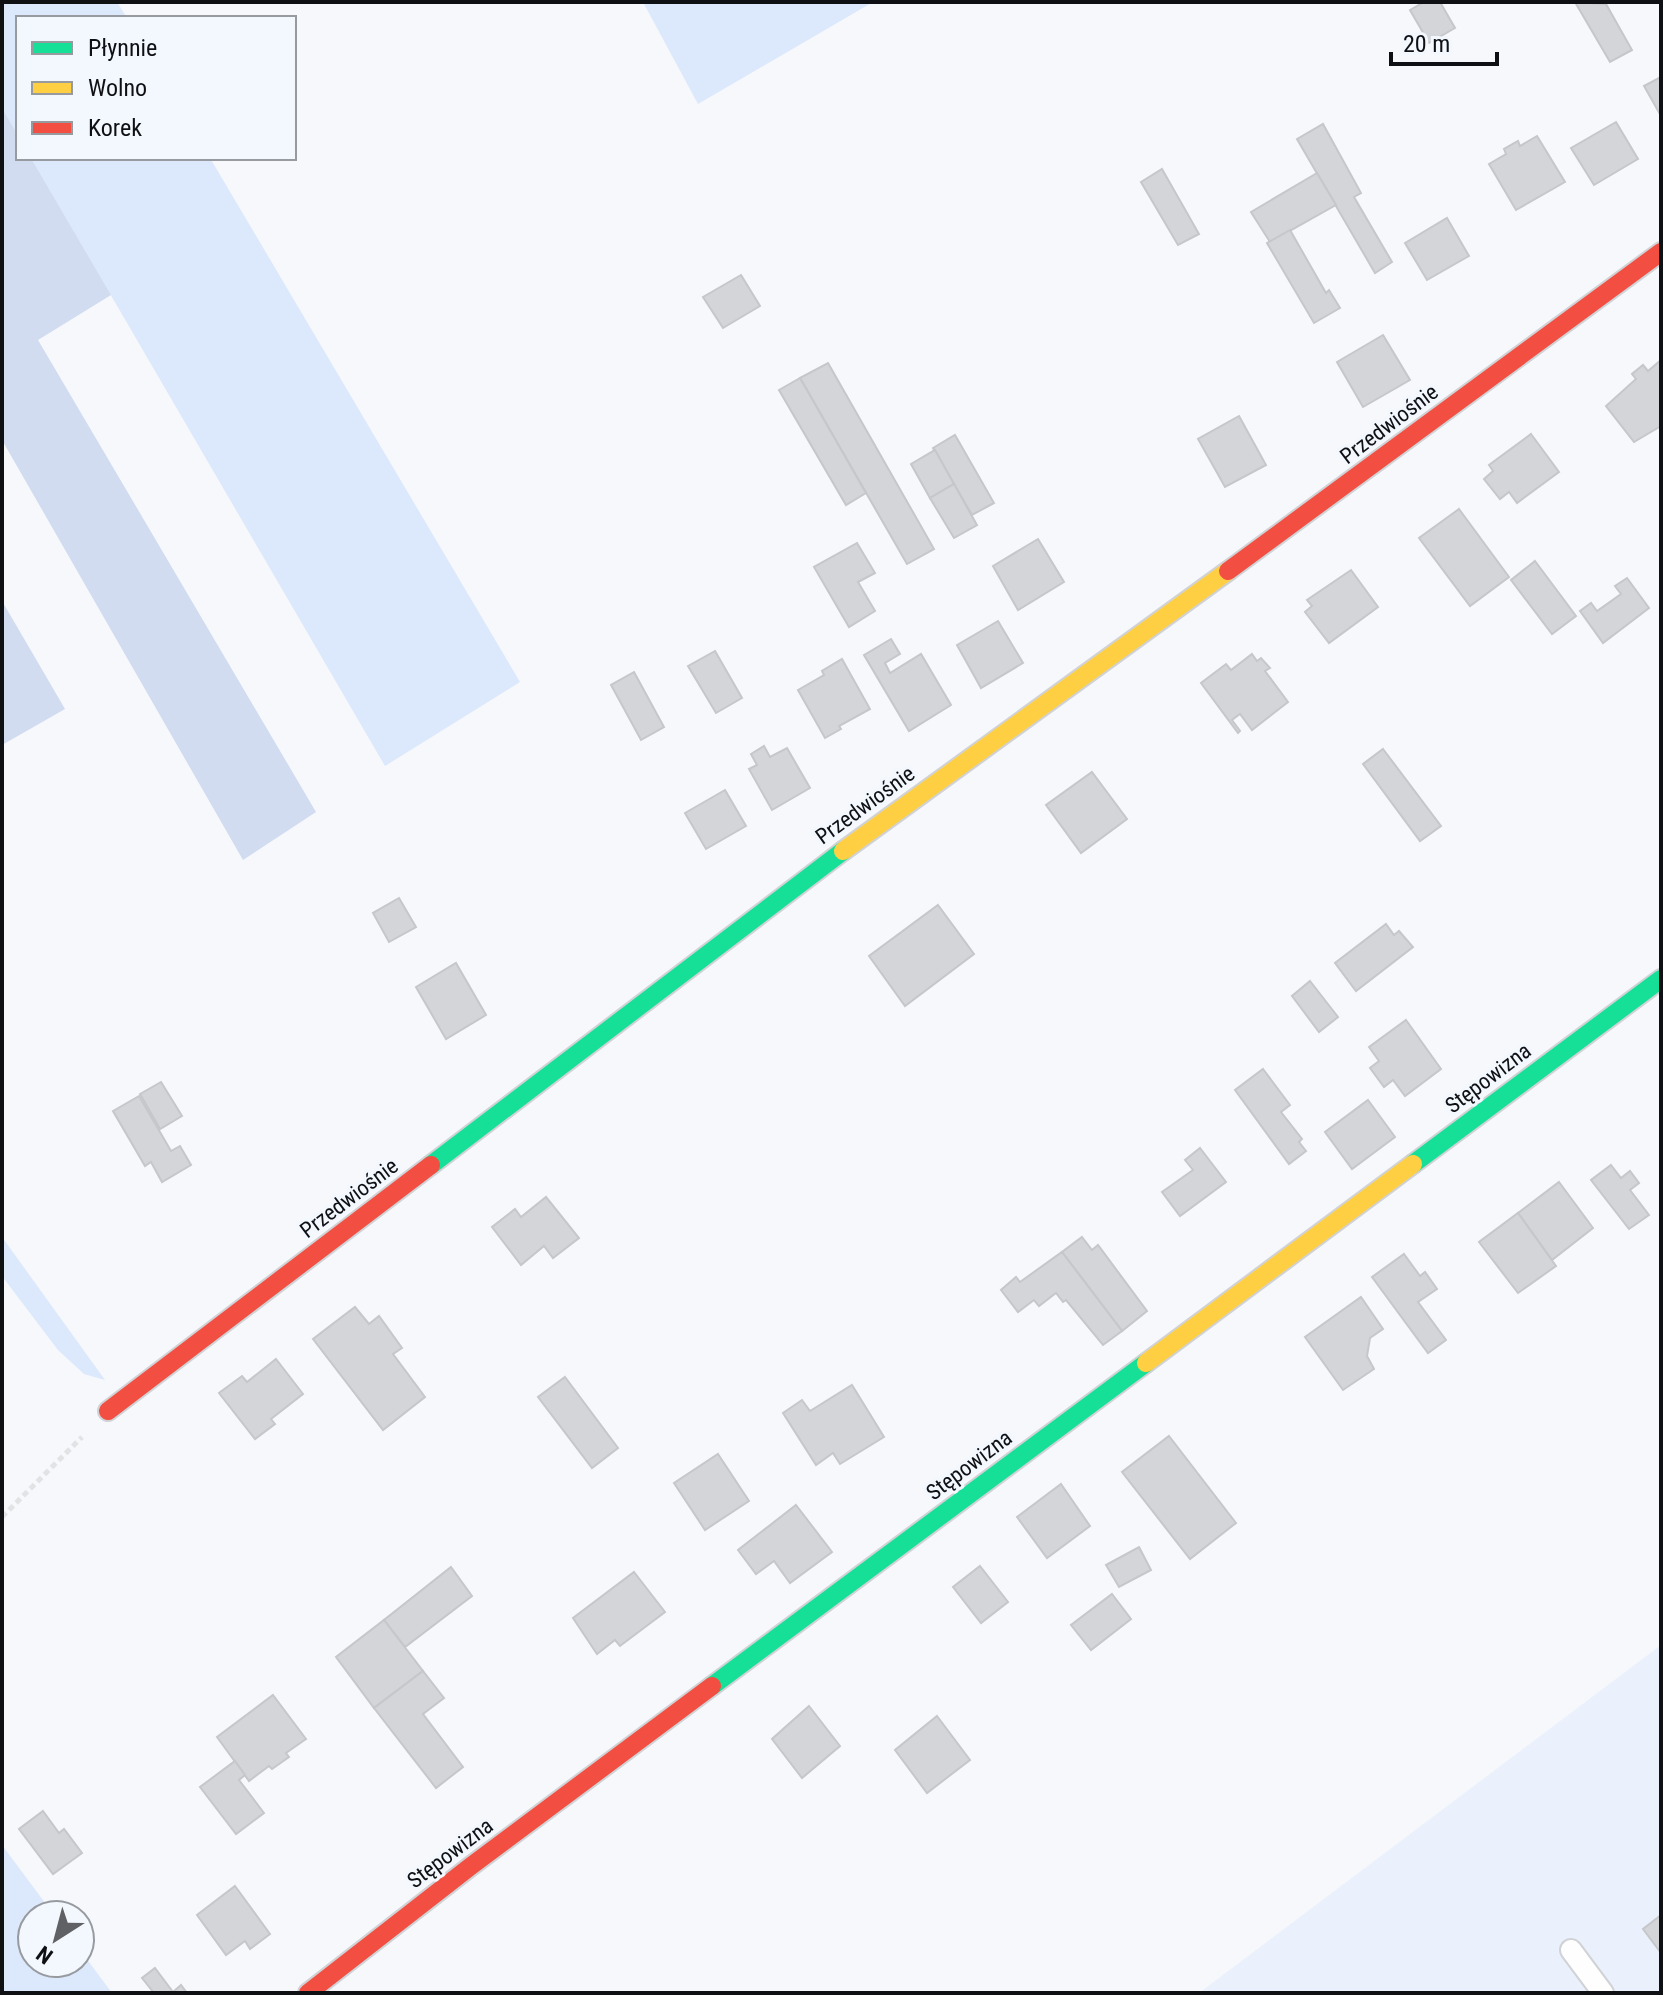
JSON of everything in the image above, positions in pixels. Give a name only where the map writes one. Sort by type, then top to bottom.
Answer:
[{"type":"street","name":"Przedwiośnie","points":[[108,1411],[853,843],[1661,252]]},
{"type":"street","name":"Stępowizna","points":[[308,1993],[510,1837],[1661,979]]},
{"type":"lane","points":[[1571,1950],[1603,1993]]},
{"type":"path","points":[[2,1517],[108,1411]]},
{"type":"shaded area","points":[[2,2],[117,2],[126,16],[16,16],[16,132],[2,108]]},
{"type":"shaded area","points":[[643,2],[873,2],[698,104]]},
{"type":"shaded area","points":[[2,108],[16,132],[16,160],[32,160],[111,295],[38,340],[316,812],[243,860],[2,440]]},
{"type":"shaded area","points":[[32,160],[211,160],[520,682],[385,766]]},
{"type":"shaded area","points":[[2,601],[65,709],[2,745]]},
{"type":"shaded area","points":[[2,1237],[105,1380],[84,1374],[58,1350],[2,1276]]},
{"type":"shaded area","points":[[1661,1645],[1661,1993],[1199,1993]]},
{"type":"shaded area","points":[[2,1845],[42,1899],[16,1899],[16,1979],[96,1979],[96,1972],[112,1993],[2,1993]]},
{"type":"building","points":[[1424,2],[1440,2],[1455,28],[1429,43],[1410,10]]},
{"type":"building","points":[[1575,2],[1606,4],[1632,50],[1610,62]]},
{"type":"building","points":[[1661,77],[1661,116],[1644,86]]},
{"type":"building","points":[[1616,122],[1638,159],[1594,185],[1571,148]]},
{"type":"building","points":[[1323,124],[1361,193],[1354,197],[1392,262],[1375,273],[1297,139]]},
{"type":"building","points":[[1537,136],[1565,182],[1516,210],[1489,164],[1506,154],[1504,149],[1518,141],[1520,146]]},
{"type":"building","points":[[1162,169],[1199,234],[1178,245],[1141,182]]},
{"type":"building","points":[[1317,173],[1336,205],[1270,242],[1251,212]]},
{"type":"building","points":[[1447,218],[1469,256],[1427,280],[1405,243]]},
{"type":"building","points":[[1290,230],[1326,293],[1329,290],[1340,308],[1314,323],[1267,243]]},
{"type":"building","points":[[741,275],[760,306],[723,328],[703,297]]},
{"type":"building","points":[[1383,335],[1410,380],[1363,407],[1337,362]]},
{"type":"building","points":[[1661,360],[1661,426],[1634,442],[1606,406],[1636,379],[1632,374],[1643,365],[1648,371]]},
{"type":"building","points":[[828,363],[934,549],[907,564],[800,378]]},
{"type":"building","points":[[800,378],[866,493],[846,505],[779,390]]},
{"type":"building","points":[[1239,416],[1266,465],[1225,487],[1198,439]]},
{"type":"building","points":[[1531,434],[1559,472],[1517,503],[1509,492],[1500,499],[1484,479],[1493,471],[1489,465]]},
{"type":"building","points":[[955,435],[994,503],[972,515],[933,448]]},
{"type":"building","points":[[935,450],[954,484],[930,498],[911,464]]},
{"type":"building","points":[[954,484],[977,525],[954,538],[930,498]]},
{"type":"building","points":[[1459,509],[1509,577],[1470,606],[1419,538]]},
{"type":"building","points":[[1038,539],[1064,582],[1018,610],[993,566]]},
{"type":"building","points":[[857,543],[875,573],[858,582],[875,611],[849,627],[814,567]]},
{"type":"building","points":[[1535,561],[1576,616],[1552,634],[1511,580]]},
{"type":"building","points":[[1351,570],[1378,607],[1329,643],[1305,612],[1312,606],[1307,600]]},
{"type":"building","points":[[1627,578],[1649,608],[1603,643],[1580,611],[1591,603],[1597,611],[1621,594],[1615,586]]},
{"type":"building","points":[[998,621],[1023,663],[981,688],[957,645]]},
{"type":"building","points":[[891,639],[900,654],[885,663],[890,673],[921,654],[951,705],[909,731],[864,655]]},
{"type":"building","points":[[715,651],[742,698],[716,713],[688,666]]},
{"type":"building","points":[[1252,654],[1257,661],[1261,658],[1270,668],[1265,671],[1288,702],[1252,730],[1240,714],[1232,720],[1240,731],[1238,733],[1201,683],[1226,664],[1231,670]]},
{"type":"building","points":[[842,659],[870,709],[839,726],[841,729],[825,738],[798,690],[824,675],[822,671]]},
{"type":"building","points":[[634,672],[664,727],[641,740],[611,685]]},
{"type":"building","points":[[764,746],[770,757],[787,748],[810,788],[772,810],[749,769],[757,765],[751,754]]},
{"type":"building","points":[[1383,749],[1441,826],[1420,841],[1363,764]]},
{"type":"building","points":[[1092,772],[1127,819],[1081,853],[1046,805]]},
{"type":"building","points":[[725,790],[746,826],[706,849],[685,813]]},
{"type":"building","points":[[399,898],[416,927],[389,942],[373,913]]},
{"type":"building","points":[[938,905],[974,954],[905,1006],[869,956]]},
{"type":"building","points":[[1386,924],[1394,935],[1399,931],[1413,947],[1356,991],[1335,963]]},
{"type":"building","points":[[456,963],[486,1015],[446,1039],[416,987]]},
{"type":"building","points":[[1310,981],[1338,1017],[1319,1032],[1292,996]]},
{"type":"building","points":[[1406,1020],[1441,1069],[1405,1096],[1393,1080],[1384,1087],[1370,1068],[1379,1061],[1369,1047]]},
{"type":"building","points":[[1263,1069],[1290,1105],[1281,1112],[1302,1139],[1299,1142],[1306,1151],[1289,1164],[1235,1090]]},
{"type":"building","points":[[161,1082],[182,1116],[160,1129],[140,1094]]},
{"type":"building","points":[[139,1096],[171,1151],[180,1146],[191,1165],[162,1182],[151,1162],[145,1166],[113,1111]]},
{"type":"building","points":[[1368,1100],[1395,1137],[1352,1169],[1325,1132]]},
{"type":"building","points":[[1200,1148],[1226,1182],[1180,1216],[1162,1192],[1193,1170],[1185,1160]]},
{"type":"building","points":[[1611,1165],[1621,1178],[1630,1171],[1639,1183],[1630,1190],[1649,1215],[1629,1229],[1591,1180]]},
{"type":"building","points":[[1559,1182],[1593,1228],[1552,1260],[1518,1213]]},
{"type":"building","points":[[546,1197],[579,1238],[553,1258],[544,1246],[521,1265],[492,1227],[515,1209],[521,1217]]},
{"type":"building","points":[[1518,1213],[1556,1266],[1518,1293],[1479,1242]]},
{"type":"building","points":[[1082,1237],[1092,1250],[1098,1245],[1147,1311],[1122,1331],[1062,1252]]},
{"type":"building","points":[[1062,1252],[1122,1331],[1103,1345],[1066,1300],[1063,1302],[1056,1293],[1039,1306],[1034,1300],[1018,1312],[1001,1290],[1016,1277],[1020,1282]]},
{"type":"building","points":[[1404,1254],[1420,1276],[1425,1272],[1437,1289],[1418,1302],[1446,1340],[1428,1353],[1372,1277]]},
{"type":"building","points":[[1361,1297],[1383,1329],[1370,1338],[1367,1356],[1374,1369],[1343,1390],[1305,1337]]},
{"type":"building","points":[[355,1307],[369,1324],[379,1316],[402,1348],[393,1354],[425,1397],[383,1430],[313,1339]]},
{"type":"building","points":[[276,1359],[303,1394],[271,1419],[275,1424],[255,1439],[219,1393],[242,1376],[247,1382]]},
{"type":"building","points":[[565,1377],[618,1448],[592,1468],[538,1397]]},
{"type":"building","points":[[852,1385],[884,1437],[840,1464],[833,1453],[816,1465],[783,1413],[802,1400],[810,1411]]},
{"type":"building","points":[[1169,1436],[1236,1523],[1190,1559],[1122,1472]]},
{"type":"building","points":[[718,1454],[749,1501],[705,1530],[674,1483]]},
{"type":"building","points":[[1061,1484],[1090,1526],[1047,1558],[1017,1517]]},
{"type":"building","points":[[796,1505],[832,1552],[790,1583],[774,1561],[756,1574],[738,1550]]},
{"type":"building","points":[[1139,1547],[1151,1570],[1119,1587],[1106,1565]]},
{"type":"building","points":[[980,1566],[1008,1602],[981,1623],[953,1587]]},
{"type":"building","points":[[451,1567],[472,1596],[405,1647],[384,1620]]},
{"type":"building","points":[[634,1572],[665,1612],[620,1646],[615,1640],[597,1654],[573,1618]]},
{"type":"building","points":[[1112,1594],[1131,1619],[1091,1650],[1071,1625]]},
{"type":"building","points":[[384,1620],[423,1671],[374,1708],[336,1657]]},
{"type":"building","points":[[423,1671],[444,1698],[423,1714],[463,1767],[436,1788],[374,1708]]},
{"type":"building","points":[[273,1695],[306,1739],[286,1753],[289,1757],[272,1769],[269,1766],[249,1781],[217,1737]]},
{"type":"building","points":[[809,1706],[840,1746],[802,1778],[772,1739]]},
{"type":"building","points":[[937,1716],[970,1760],[927,1793],[895,1750]]},
{"type":"building","points":[[235,1761],[245,1775],[239,1780],[264,1813],[236,1834],[200,1787]]},
{"type":"building","points":[[43,1811],[59,1833],[64,1829],[82,1853],[53,1874],[19,1829]]},
{"type":"building","points":[[235,1886],[270,1934],[250,1949],[245,1941],[226,1955],[197,1915]]},
{"type":"building","points":[[1661,1915],[1661,1953],[1643,1929]]},
{"type":"building","points":[[155,1968],[173,1992],[181,1985],[187,1993],[154,1993],[142,1978]]},
{"type":"traffic: fast","points":[[431,1165],[843,851]]},
{"type":"traffic: fast","points":[[1413,1164],[1661,979]]},
{"type":"traffic: fast","points":[[712,1686],[1146,1363]]},
{"type":"traffic: slow","points":[[843,851],[1228,571]]},
{"type":"traffic: slow","points":[[1146,1363],[1413,1164]]},
{"type":"traffic: jam","points":[[1228,571],[1661,252]]},
{"type":"traffic: jam","points":[[108,1411],[431,1165]]},
{"type":"traffic: jam","points":[[308,1993],[471,1866],[712,1686]]}]
